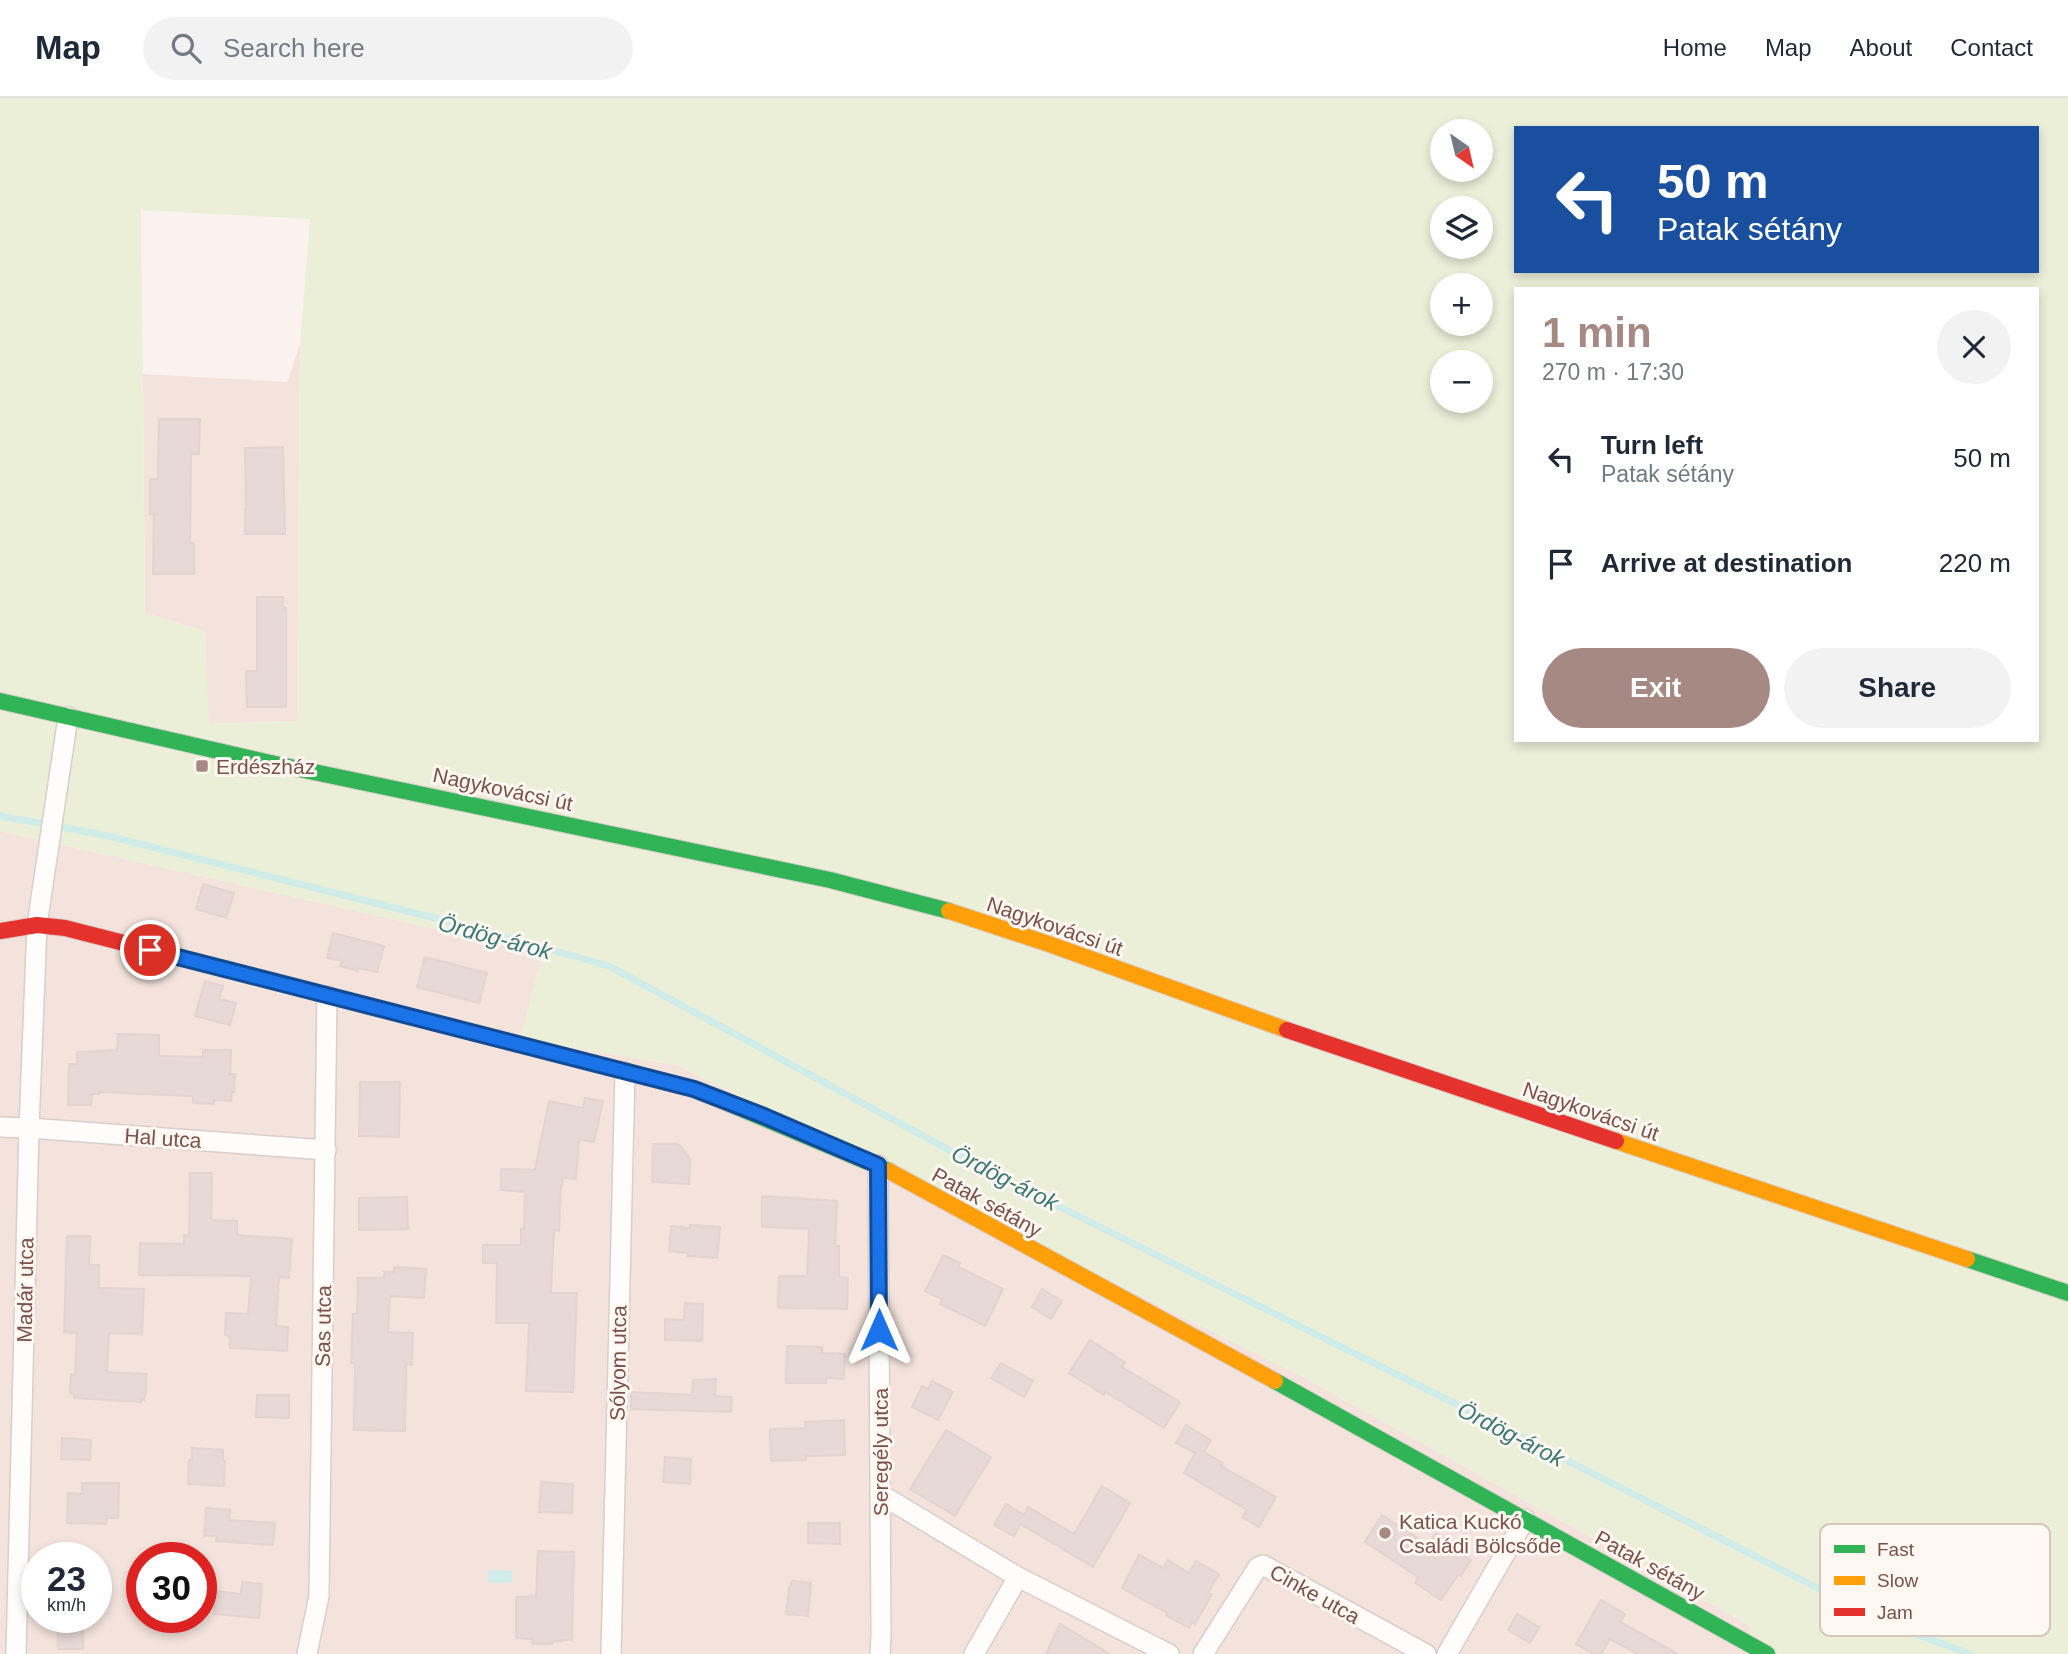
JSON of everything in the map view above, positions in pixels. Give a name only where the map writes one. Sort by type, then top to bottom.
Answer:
[{"type":"street","name":"Nagykovácsi út","points":[[0,701],[278,765],[830,880],[933,906],[1052,945],[1319,1042],[2068,1293]]},
{"type":"street","name":"Madár utca","points":[[16,1654],[29,1128],[37,925],[68,716]]},
{"type":"street","name":"Patak sétány","points":[[0,931],[37,925],[65,928],[694,1089],[764,1116],[878,1165],[1767,1654]]},
{"type":"street","name":"Sas utca","points":[[307,1654],[319,1596],[327,996]]},
{"type":"street","name":"Sólyom utca","points":[[611,1654],[625,1072]]},
{"type":"street","name":"Hal utca","points":[[0,1127],[326,1150]]},
{"type":"street","name":"Seregély utca","points":[[878,1165],[880,1654]]},
{"type":"street","points":[[880,1494],[1017,1577],[1169,1654]]},
{"type":"street","points":[[1447,1654],[1525,1519]]},
{"type":"street","name":"Cinke utca","points":[[1203,1654],[1258,1567],[1264,1565],[1426,1654]]},
{"type":"street","points":[[974,1654],[1017,1577]]},
{"type":"shaded area","points":[[300,344],[297,721],[208,724],[205,631],[145,613],[143,374],[287,382]]},
{"type":"shaded area","points":[[0,831],[544,953],[520,1039],[677,1065],[1303,1377],[1801,1654],[0,1654]]},
{"type":"green space","points":[[0,98],[2068,98],[2068,1654],[1780,1654],[1747,1636],[1751,1626],[1303,1377],[677,1065],[520,1039],[543,953],[0,831]],"holes":[[[141,210],[310,219],[300,344],[297,721],[209,724],[205,631],[145,613]]]},
{"type":"water","points":[[488,1570],[512,1571],[512,1583],[488,1582]]},
{"type":"building","points":[[159,419],[200,419],[199,454],[191,454],[190,543],[194,543],[194,574],[153,574],[154,515],[150,514],[150,479],[158,479]]},
{"type":"building","points":[[283,447],[285,534],[245,534],[245,448]]},
{"type":"building","points":[[257,597],[283,597],[283,608],[286,608],[286,707],[247,707],[246,671],[257,671]]},
{"type":"building","points":[[203,884],[234,893],[226,918],[196,909]]},
{"type":"building","points":[[333,933],[384,946],[377,972],[340,966],[342,961],[327,958]]},
{"type":"building","points":[[425,957],[487,973],[479,1003],[417,987]]},
{"type":"building","points":[[205,981],[223,986],[219,999],[236,1003],[230,1025],[195,1016]]},
{"type":"building","points":[[118,1034],[159,1035],[159,1056],[203,1057],[203,1050],[231,1050],[230,1074],[235,1074],[231,1101],[214,1100],[214,1104],[193,1103],[193,1096],[99,1092],[92,1094],[91,1105],[68,1105],[69,1064],[77,1064],[77,1052],[117,1050]]},
{"type":"building","points":[[360,1082],[400,1082],[399,1137],[359,1136]]},
{"type":"building","points":[[585,1098],[603,1101],[594,1142],[579,1140],[576,1179],[563,1178],[559,1231],[554,1230],[551,1293],[577,1293],[573,1392],[526,1391],[529,1323],[496,1323],[497,1263],[483,1263],[483,1245],[521,1245],[525,1192],[501,1190],[501,1169],[535,1170],[549,1101],[583,1108]]},
{"type":"building","points":[[653,1144],[678,1144],[687,1154],[690,1160],[689,1184],[652,1182]]},
{"type":"building","points":[[190,1173],[212,1173],[211,1220],[237,1221],[237,1235],[292,1239],[289,1278],[279,1277],[276,1326],[288,1327],[287,1351],[230,1348],[230,1336],[225,1335],[226,1313],[248,1314],[251,1276],[139,1275],[140,1243],[184,1244],[184,1235],[189,1235]]},
{"type":"building","points":[[762,1196],[837,1201],[835,1246],[839,1246],[839,1277],[848,1278],[847,1309],[778,1308],[779,1276],[807,1276],[809,1229],[762,1227]]},
{"type":"building","points":[[407,1197],[408,1229],[359,1230],[359,1198]]},
{"type":"building","points":[[690,1225],[720,1227],[717,1258],[688,1256],[688,1253],[669,1251],[671,1226],[690,1228]]},
{"type":"building","points":[[67,1236],[90,1236],[89,1265],[99,1265],[99,1288],[144,1289],[142,1334],[109,1333],[107,1372],[146,1374],[146,1392],[141,1402],[74,1398],[74,1394],[70,1393],[71,1374],[75,1375],[77,1333],[64,1332]]},
{"type":"building","points":[[943,1255],[960,1263],[958,1267],[1003,1289],[985,1326],[940,1304],[942,1299],[925,1291]]},
{"type":"building","points":[[394,1267],[426,1269],[424,1298],[390,1296],[388,1332],[413,1333],[412,1365],[406,1364],[405,1431],[354,1430],[355,1363],[351,1363],[358,1278],[384,1278],[384,1272],[394,1272]]},
{"type":"building","points":[[1042,1289],[1062,1301],[1051,1319],[1032,1307]]},
{"type":"building","points":[[685,1303],[703,1304],[702,1341],[665,1340],[665,1319],[684,1320]]},
{"type":"building","points":[[1090,1340],[1125,1362],[1122,1367],[1180,1402],[1164,1428],[1069,1373]]},
{"type":"building","points":[[787,1346],[822,1347],[822,1353],[845,1354],[844,1379],[826,1378],[826,1383],[786,1383]]},
{"type":"building","points":[[1001,1363],[1033,1381],[1024,1397],[991,1378]]},
{"type":"building","points":[[716,1379],[715,1396],[732,1397],[731,1412],[631,1409],[631,1392],[692,1395],[693,1380]]},
{"type":"building","points":[[932,1381],[953,1392],[938,1420],[912,1407],[922,1386],[928,1389]]},
{"type":"building","points":[[257,1395],[289,1395],[289,1418],[256,1417]]},
{"type":"building","points":[[844,1420],[845,1455],[806,1456],[806,1460],[771,1461],[770,1429],[806,1428],[805,1422]]},
{"type":"building","points":[[1186,1425],[1211,1440],[1204,1452],[1223,1463],[1221,1466],[1276,1497],[1259,1527],[1242,1517],[1247,1510],[1184,1473],[1195,1453],[1176,1443]]},
{"type":"building","points":[[946,1430],[991,1457],[955,1516],[910,1489]]},
{"type":"building","points":[[62,1438],[91,1440],[90,1460],[61,1459]]},
{"type":"building","points":[[192,1448],[223,1450],[224,1486],[188,1484]]},
{"type":"building","points":[[665,1457],[691,1459],[690,1484],[663,1482]]},
{"type":"building","points":[[541,1482],[573,1484],[572,1513],[539,1512]]},
{"type":"building","points":[[82,1483],[119,1483],[118,1518],[106,1518],[106,1524],[67,1523],[68,1493],[82,1494]]},
{"type":"building","points":[[1102,1486],[1130,1503],[1093,1567],[1020,1524],[1014,1536],[994,1525],[1006,1504],[1024,1515],[1028,1507],[1074,1534]]},
{"type":"building","points":[[206,1508],[230,1510],[229,1520],[275,1523],[273,1545],[216,1541],[217,1536],[204,1536]]},
{"type":"building","points":[[1382,1515],[1428,1545],[1436,1533],[1471,1560],[1441,1600],[1415,1583],[1418,1577],[1365,1542]]},
{"type":"building","points":[[808,1523],[840,1523],[840,1544],[808,1543]]},
{"type":"building","points":[[538,1551],[574,1552],[572,1640],[532,1644],[532,1639],[516,1638],[516,1597],[536,1596]]},
{"type":"building","points":[[1139,1555],[1163,1568],[1168,1560],[1189,1573],[1196,1561],[1219,1574],[1208,1593],[1212,1594],[1195,1624],[1192,1622],[1189,1628],[1122,1588]]},
{"type":"building","points":[[792,1581],[811,1583],[808,1616],[786,1614]]},
{"type":"building","points":[[242,1582],[262,1584],[259,1618],[217,1614],[217,1591],[241,1594]]},
{"type":"building","points":[[1601,1600],[1625,1614],[1620,1622],[1678,1654],[1638,1654],[1610,1639],[1601,1654],[1593,1654],[1576,1644]]},
{"type":"building","points":[[1517,1614],[1539,1627],[1530,1643],[1508,1630]]},
{"type":"building","points":[[1060,1624],[1110,1654],[1046,1654]]},
{"type":"building","points":[[58,1633],[83,1633],[83,1649],[58,1649]]},
{"type":"waterway","name":"Ördög-árok","points":[[0,816],[104,835],[447,921],[609,966],[988,1171],[1488,1420],[1820,1589]]},
{"type":"waterway","name":"Ördög-árok","points":[[1921,1636],[1970,1654]]},
{"type":"traffic: fast","points":[[0,701],[266,762],[830,880],[949,911]]},
{"type":"traffic: fast","points":[[242,973],[694,1089],[889,1171]]},
{"type":"traffic: fast","points":[[1967,1259],[2068,1293]]},
{"type":"traffic: fast","points":[[1275,1381],[1767,1654]]},
{"type":"traffic: slow","points":[[949,911],[1052,945],[1287,1030]]},
{"type":"traffic: slow","points":[[1616,1141],[1967,1259]]},
{"type":"traffic: slow","points":[[889,1171],[1275,1381]]},
{"type":"traffic: jam","points":[[0,931],[37,925],[65,928],[242,973]]},
{"type":"traffic: jam","points":[[1287,1030],[1616,1141]]},
{"type":"place","name":"Erdészház","points":[[202,766]]},
{"type":"place","name":"Katica Kuckó Családi Bölcsőde","points":[[1385,1533]]},
{"type":"route","points":[[150,950],[694,1089],[878,1165],[879,1330]]}]
